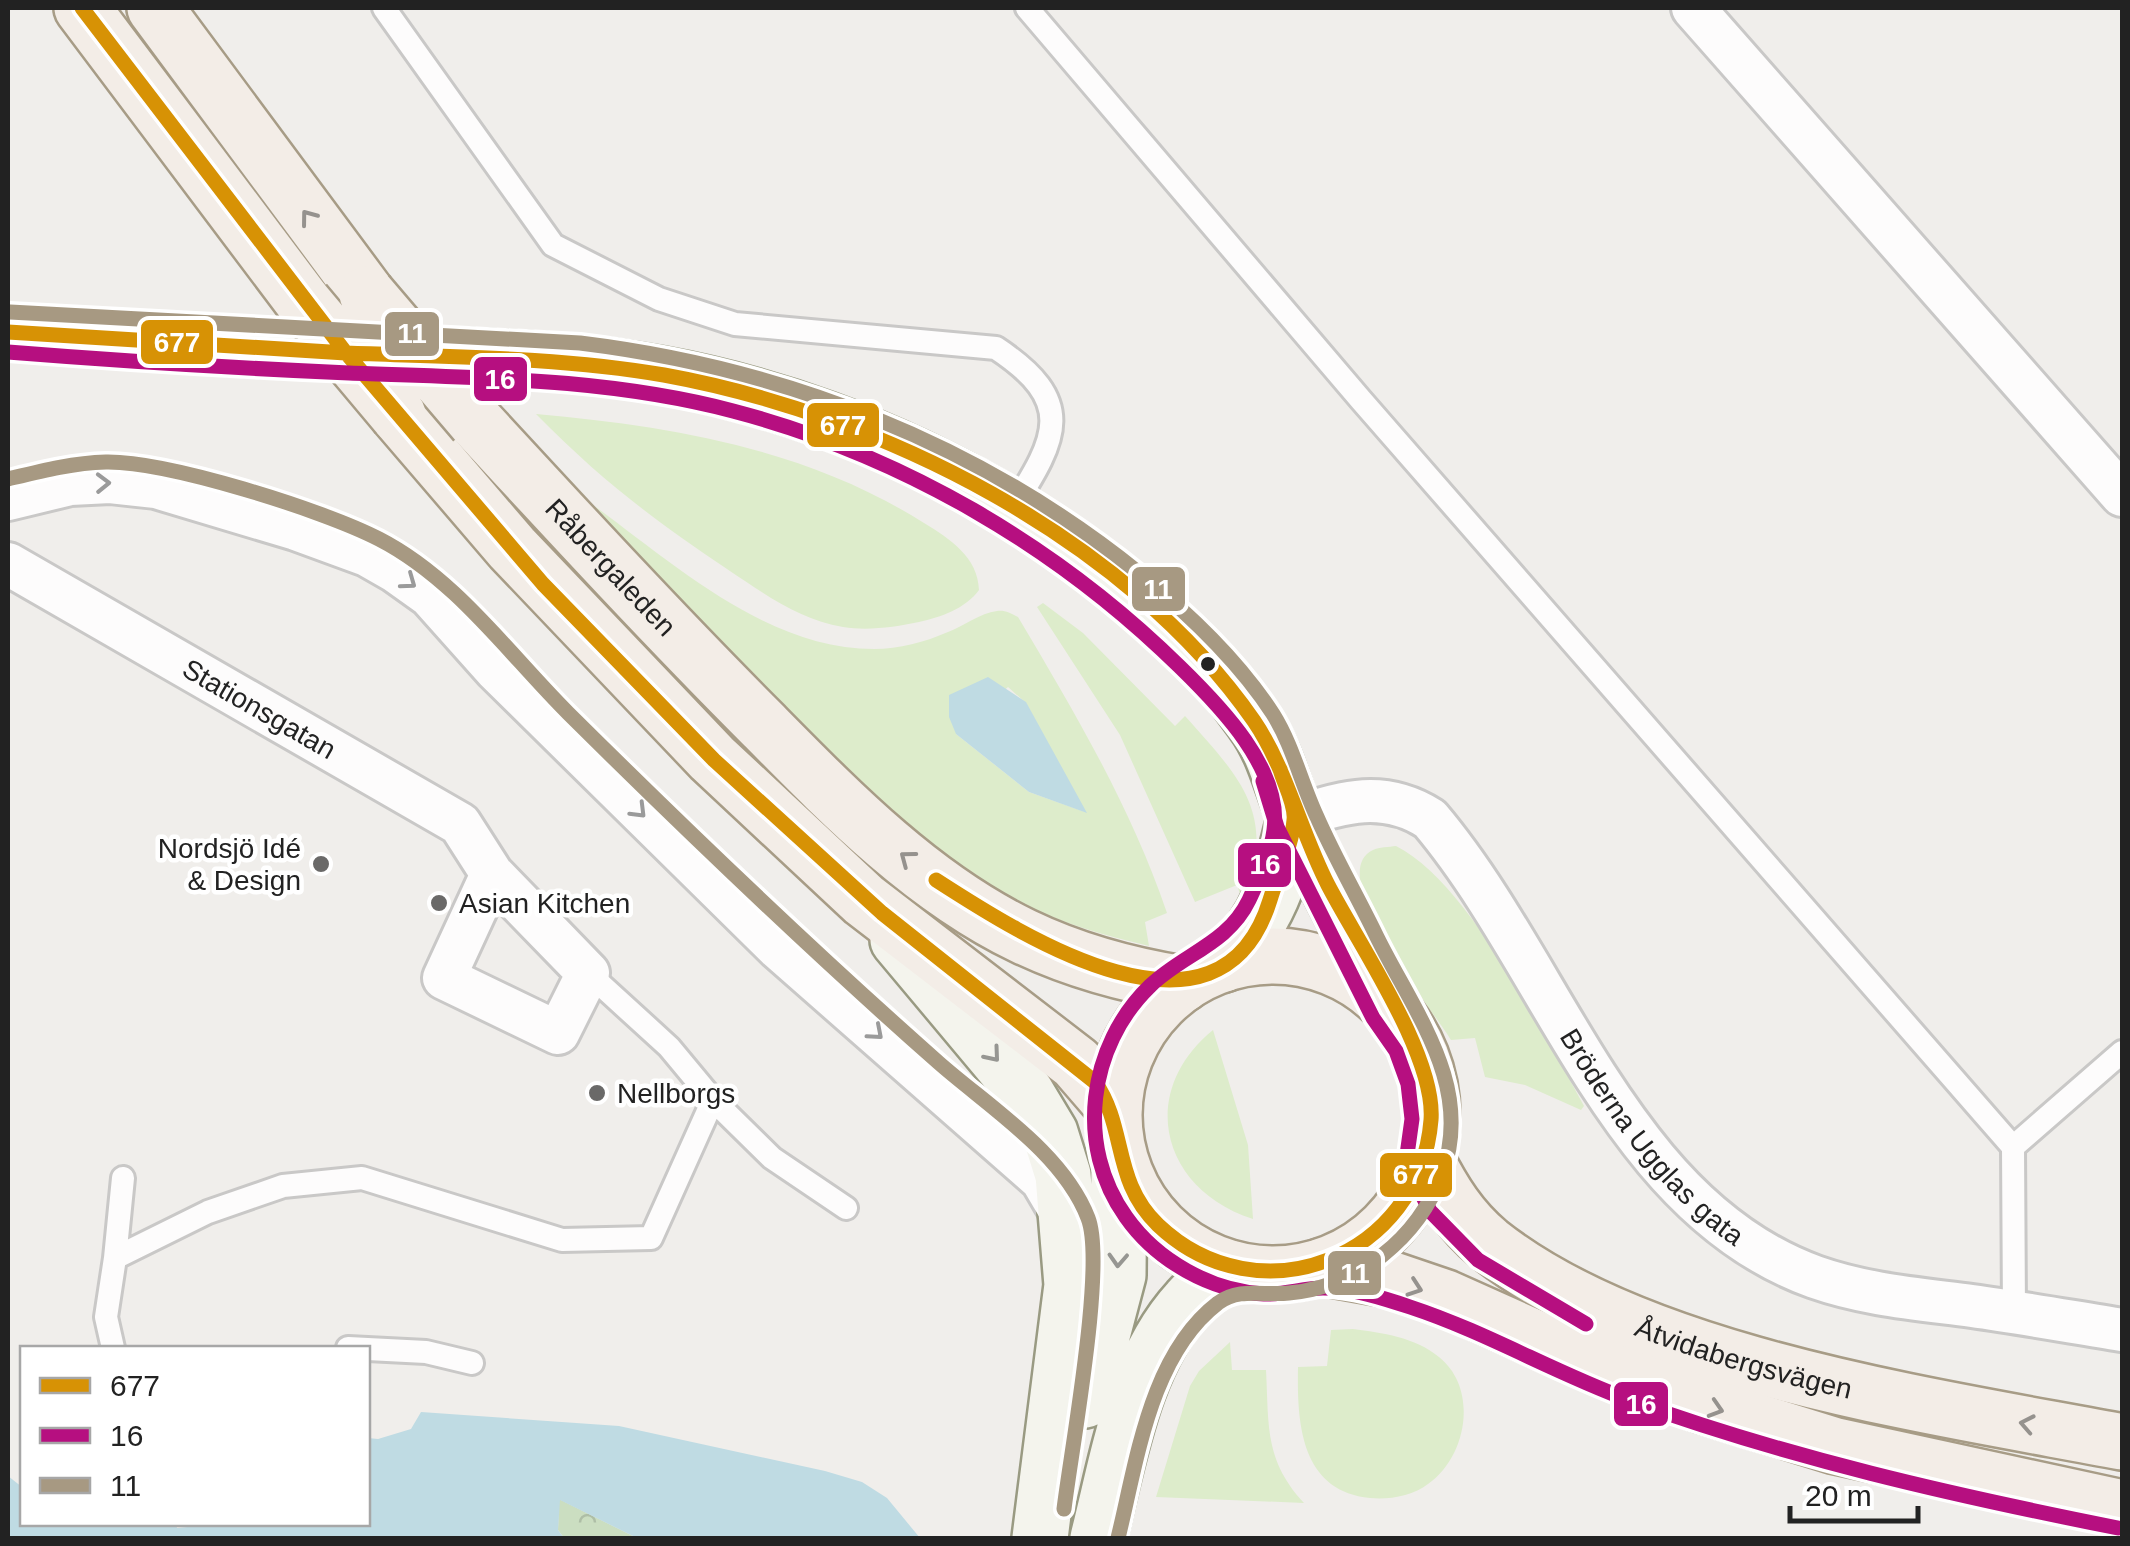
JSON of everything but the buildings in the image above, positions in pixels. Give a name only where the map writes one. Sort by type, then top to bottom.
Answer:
[{"type":"main road","points":[[82,8],[304,303],[615,659],[712,758],[864,900],[1076,1063],[1114,1107]]},
{"type":"main road","name":"Råbergaleden","points":[[155,8],[367,294],[476,422],[671,633],[878,836],[958,896],[1021,935],[1113,970],[1204,974]]},
{"type":"main road","points":[[8,332],[216,348],[564,362],[666,376],[838,424],[924,460],[1013,506],[1100,567],[1206,665],[1255,722],[1280,768],[1295,818],[1391,1009],[1414,1042],[1428,1080],[1432,1119],[1426,1159],[1414,1188],[1375,1237],[1320,1267],[1291,1273],[1232,1269],[1195,1254],[1162,1230],[1136,1199],[1120,1163]]},
{"type":"main road","points":[[1041,1535],[1110,1314],[1118,1274],[1120,1163],[1114,1107],[1118,1078],[1142,1024],[1251,939],[1266,913],[1295,818]]},
{"type":"main road","points":[[864,900],[1026,1093],[1050,1133],[1062,1175],[1070,1226],[1072,1284],[1041,1535]]},
{"type":"main road","points":[[1204,974],[1260,957],[1296,958],[1348,976],[1391,1009]]},
{"type":"main road","name":"Åtvidabergsvägen","points":[[1426,1159],[1448,1200],[1490,1244],[1597,1308],[1741,1360],[1840,1386],[2122,1442]]},
{"type":"main road","name":"Åtvidabergsvägen","points":[[1320,1267],[1393,1280],[1446,1298],[1592,1364],[1819,1440],[1982,1480],[2122,1508]]},
{"type":"main road","points":[[1098,1538],[1134,1406],[1155,1351],[1190,1299],[1232,1269]]},
{"type":"street","points":[[1693,8],[2122,495]]},
{"type":"street","points":[[8,500],[70,484],[110,482],[156,487],[296,529],[367,555],[395,572],[430,596],[496,670],[778,948],[1042,1180],[1070,1226]]},
{"type":"street","name":"Stationsgatan","points":[[8,564],[460,824],[492,874],[588,972]]},
{"type":"street","name":"Bröderna Ugglas gata","points":[[1295,818],[1335,804],[1370,799],[1410,806],[1430,819],[1519,943],[1656,1164],[1699,1208],[1740,1237],[1813,1276],[1873,1293],[2122,1330]]},
{"type":"street","points":[[492,874],[444,978],[558,1033],[588,972]]},
{"type":"lane","points":[[384,8],[553,245],[659,298],[735,324],[996,348],[1028,369],[1048,400],[1053,429],[1046,454],[1013,506]]},
{"type":"lane","points":[[1027,8],[1361,400],[2012,1147],[2014,1312]]},
{"type":"lane","points":[[588,972],[669,1046],[713,1100],[772,1158],[846,1208]]},
{"type":"lane","points":[[2012,1147],[2122,1052]]},
{"type":"lane","points":[[115,1258],[208,1212],[283,1186],[362,1178],[562,1240],[651,1238],[713,1100]]},
{"type":"lane","points":[[113,1346],[106,1317],[123,1178]]},
{"type":"lane","points":[[370,1349],[426,1352],[472,1363]]},
{"type":"green space","points":[[536,414],[687,434],[737,445],[833,476],[924,523],[953,543],[974,568],[979,590],[952,611],[901,625],[852,628],[811,618],[754,587],[650,515]]},
{"type":"green space","points":[[582,497],[719,596],[794,634],[833,645],[893,648],[930,639],[991,612],[1003,611],[1018,617],[1100,761],[1153,874],[1167,913],[1145,922],[1149,946],[1080,927],[1029,907],[988,885],[940,851],[799,721]],"holes":[[[1008,687],[1026,703],[1085,812],[1029,792],[956,734]]]},
{"type":"green space","points":[[1043,603],[1083,633],[1175,726],[1185,716],[1238,781],[1249,801],[1257,846],[1244,906],[1237,885],[1195,902],[1120,735],[1037,607]]},
{"type":"green space","points":[[1396,846],[1423,865],[1477,925],[1548,1040],[1584,1106],[1581,1110],[1525,1085],[1485,1077],[1475,1038],[1451,1040],[1386,943],[1361,886],[1361,864],[1373,850]]},
{"type":"green space","points":[[1213,1030],[1248,1145],[1253,1219],[1222,1205],[1198,1186],[1180,1163],[1170,1137],[1168,1110],[1174,1082],[1189,1055]]},
{"type":"green space","points":[[1353,1329],[1420,1345],[1439,1357],[1460,1387],[1463,1422],[1452,1457],[1428,1484],[1408,1494],[1370,1498],[1347,1493],[1329,1482],[1307,1450],[1299,1410],[1298,1367],[1327,1366],[1331,1330]]},
{"type":"green space","points":[[1230,1342],[1232,1370],[1266,1370],[1275,1457],[1304,1503],[1156,1497],[1190,1386],[1199,1371]]},
{"type":"green space","points":[[559,1499],[637,1538],[564,1538],[558,1530]]},
{"type":"water","points":[[988,677],[1026,702],[1087,813],[1029,792],[956,734],[949,717],[949,695]]},
{"type":"water","points":[[421,1412],[619,1426],[862,1482],[887,1498],[920,1538],[637,1538],[560,1500],[558,1530],[564,1538],[8,1538],[8,1476],[20,1485],[20,1526],[370,1526],[370,1438],[411,1429]]},
{"type":"transit line","name":"677","points":[[82,8],[346,353]]},
{"type":"transit line","name":"11","points":[[10,312],[580,343],[731,371],[804,392],[876,419],[1012,486],[1139,573],[1228,656],[1280,726],[1324,832],[1435,1049],[1451,1110],[1450,1141],[1442,1174],[1418,1219],[1382,1255],[1361,1270],[1314,1289],[1226,1298],[1195,1325],[1161,1380],[1140,1444],[1118,1538]]},
{"type":"transit line","name":"677","points":[[8,332],[346,353]]},
{"type":"transit line","name":"16","points":[[8,352],[221,367],[542,382],[638,392],[733,411],[795,430],[916,479],[973,510],[1082,582],[1180,667],[1245,740],[1268,784],[1274,807],[1270,848],[1240,915],[1217,938],[1150,986],[1129,1010],[1102,1067],[1095,1129],[1100,1159],[1110,1189],[1126,1217],[1153,1247],[1187,1271],[1224,1287],[1271,1294],[1316,1288],[1367,1294],[1466,1328],[1601,1389],[1689,1421],[1933,1488],[2118,1528]]},
{"type":"transit line","name":"677","points":[[346,353],[585,365],[664,375],[746,394],[829,420],[912,453],[992,494],[1068,541],[1139,595],[1201,655],[1254,721],[1275,759],[1328,885],[1409,1033],[1429,1094],[1431,1120],[1420,1168],[1398,1208],[1366,1239],[1328,1260],[1286,1270],[1242,1268],[1198,1254],[1158,1225],[1133,1191],[1112,1118],[1095,1082],[882,913],[714,760],[543,584],[346,353]]},
{"type":"transit line","name":"11","points":[[8,479],[106,462],[167,470],[244,489],[321,515],[354,527],[406,555],[456,595],[568,713],[797,934],[1043,1152],[1076,1194],[1088,1218],[1092,1241],[1090,1315],[1064,1509]]},
{"type":"transit line","name":"677","points":[[936,880],[1017,929],[1116,972],[1165,980],[1209,973],[1245,948],[1270,900],[1284,861],[1294,814],[1280,769]]},
{"type":"transit line","name":"16","points":[[1263,781],[1277,827],[1373,1018],[1396,1051],[1408,1084],[1412,1119],[1406,1162],[1430,1211],[1478,1260],[1586,1324]]},
{"type":"place","name":"Nordsjö Idé & Design","points":[[321,864]]},
{"type":"place","name":"Asian Kitchen","points":[[439,903]]},
{"type":"place","name":"Nellborgs","points":[[597,1093]]}]
